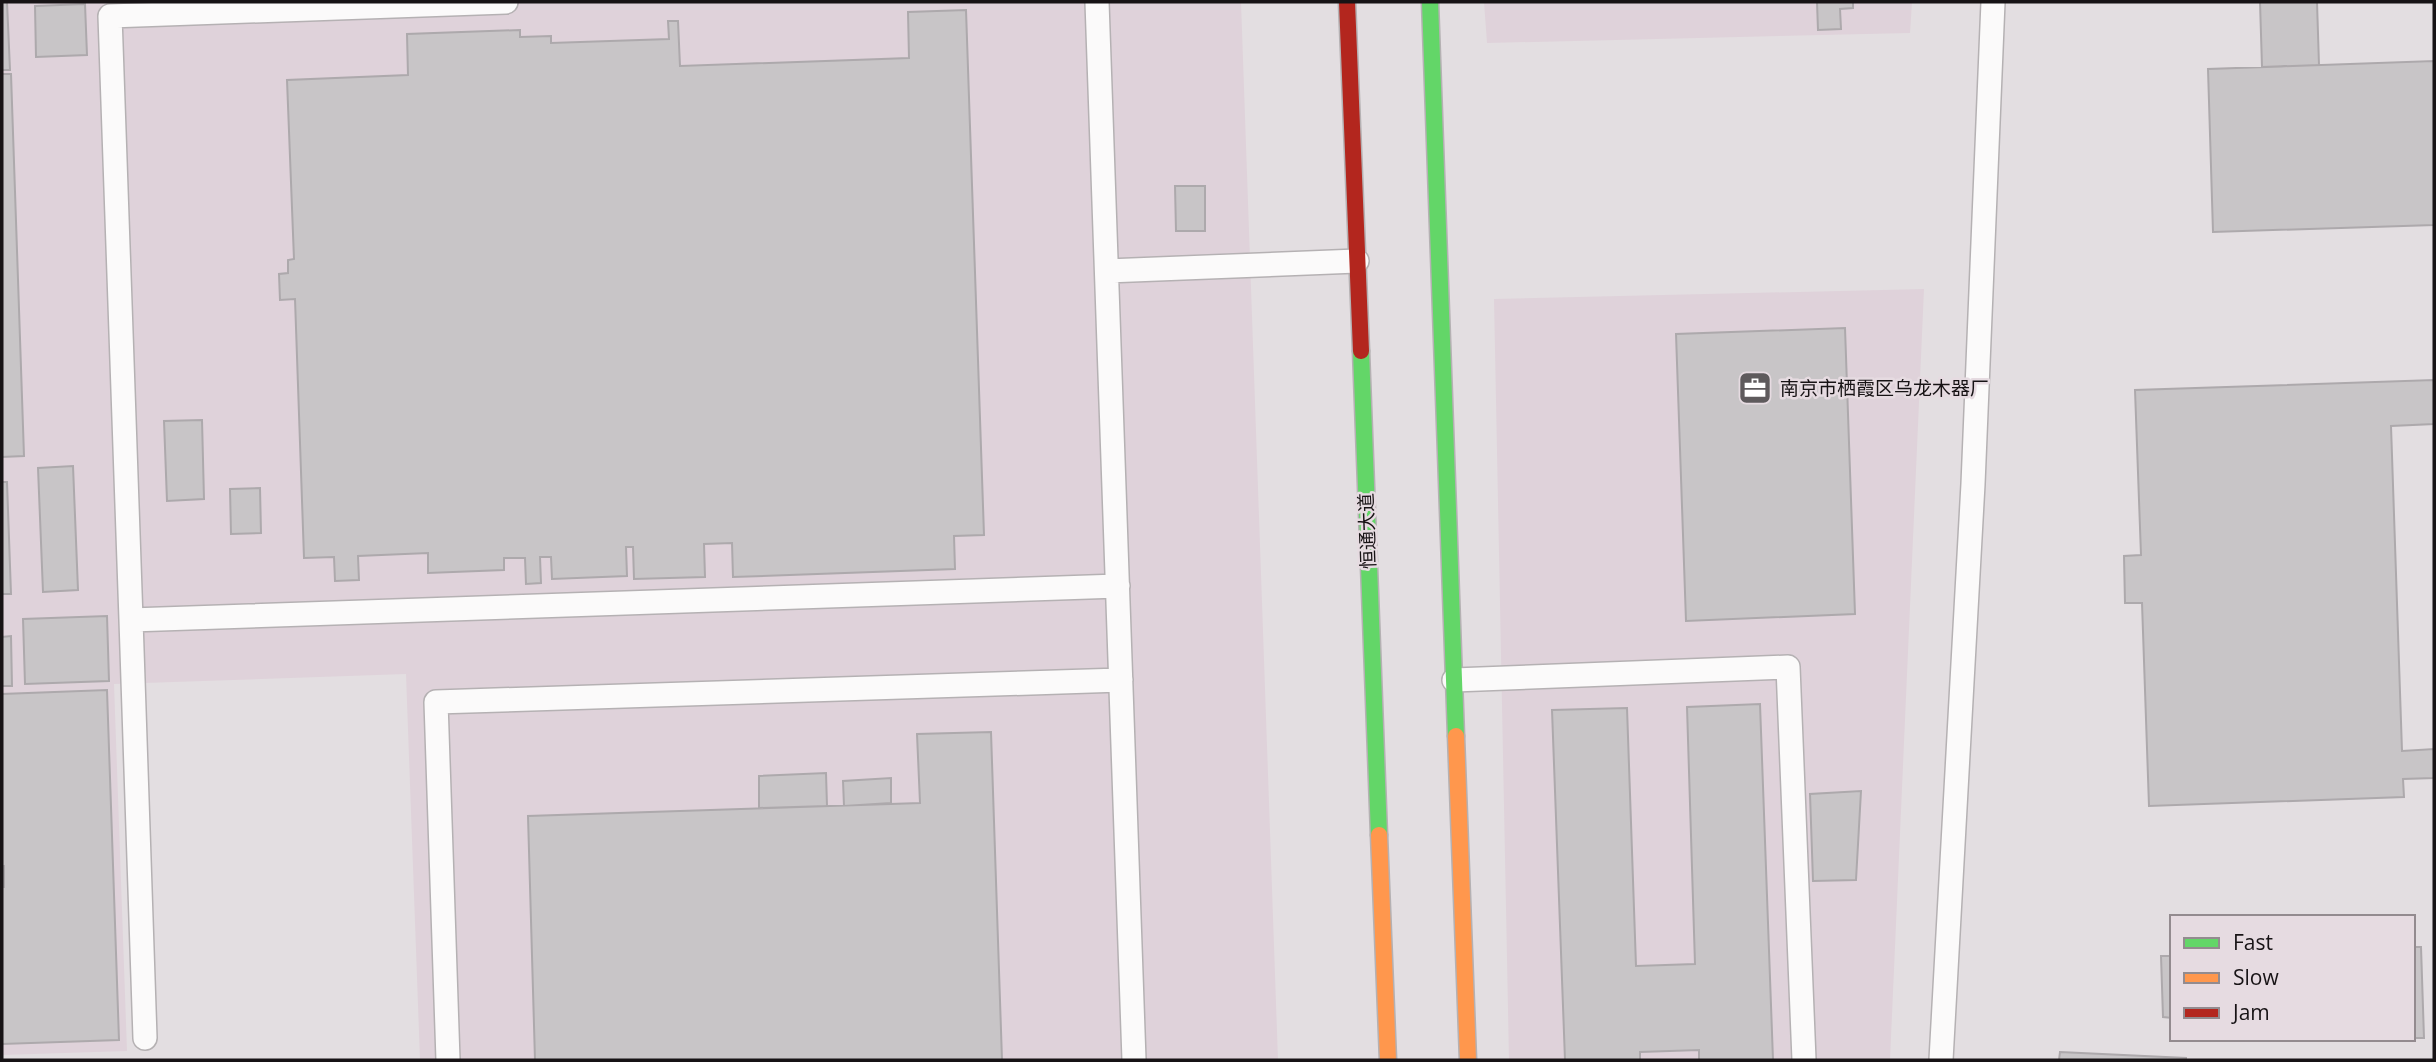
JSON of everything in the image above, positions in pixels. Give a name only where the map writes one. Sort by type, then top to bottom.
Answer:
[{"type":"main road","name":"恒通大道","points":[[1347,2],[1388,1060]]},
{"type":"main road","points":[[1430,2],[1468,1060]]},
{"type":"lane","points":[[145,1038],[110,16],[506,2]]},
{"type":"lane","points":[[1097,2],[1134,1060]]},
{"type":"lane","points":[[1941,1060],[1973,484],[1993,2]]},
{"type":"lane","points":[[1107,271],[1357,261]]},
{"type":"lane","points":[[131,620],[1118,586]]},
{"type":"lane","points":[[1454,680],[1788,667],[1804,1060]]},
{"type":"lane","points":[[448,1060],[436,702],[1121,680]]},
{"type":"shaded area","points":[[2,2],[1241,2],[1278,1060],[420,1060],[406,674],[114,684],[127,1051],[2,1055]]},
{"type":"shaded area","points":[[1484,2],[1912,2],[1910,33],[1487,43]]},
{"type":"shaded area","points":[[1924,289],[1890,1060],[1509,1060],[1494,299]]},
{"type":"building","points":[[2,2],[7,2],[10,70],[2,70]]},
{"type":"building","points":[[1817,2],[1853,2],[1853,8],[1840,9],[1841,29],[1818,30]]},
{"type":"building","points":[[2260,2],[2317,2],[2319,65],[2262,67]]},
{"type":"building","points":[[85,4],[87,55],[36,57],[35,6]]},
{"type":"building","points":[[966,10],[984,535],[954,536],[955,569],[733,577],[732,543],[704,544],[705,577],[634,579],[633,547],[626,547],[627,576],[552,579],[551,557],[540,557],[541,583],[526,584],[525,558],[504,558],[504,570],[428,573],[428,553],[358,556],[359,580],[335,581],[334,557],[304,558],[295,299],[280,300],[279,274],[288,273],[288,260],[294,259],[287,80],[408,75],[407,34],[520,30],[520,37],[551,36],[551,43],[669,39],[668,21],[678,21],[680,66],[909,58],[908,12]]},
{"type":"building","points":[[2434,61],[2434,225],[2213,232],[2208,69]]},
{"type":"building","points":[[2,74],[11,74],[24,456],[2,457]]},
{"type":"building","points":[[1175,186],[1205,186],[1205,231],[1176,231]]},
{"type":"building","points":[[1845,328],[1855,614],[1686,621],[1676,334]]},
{"type":"building","points":[[2434,380],[2434,424],[2391,426],[2402,751],[2434,749],[2434,778],[2403,779],[2404,797],[2149,806],[2142,603],[2125,603],[2124,556],[2141,555],[2135,390]]},
{"type":"building","points":[[202,420],[204,499],[167,501],[164,421]]},
{"type":"building","points":[[73,466],[78,590],[43,592],[38,468]]},
{"type":"building","points":[[2,482],[7,482],[11,594],[2,594]]},
{"type":"building","points":[[260,488],[261,533],[231,534],[230,489]]},
{"type":"building","points":[[107,616],[109,681],[25,684],[23,619]]},
{"type":"building","points":[[11,636],[12,686],[2,686],[2,637]]},
{"type":"building","points":[[107,690],[119,1040],[2,1044],[2,694]]},
{"type":"building","points":[[1760,704],[1773,1060],[1699,1060],[1699,1050],[1640,1052],[1640,1060],[1565,1060],[1552,710],[1627,708],[1636,966],[1695,964],[1687,707]]},
{"type":"building","points":[[991,732],[1002,1060],[535,1060],[528,816],[920,803],[917,734]]},
{"type":"building","points":[[826,773],[827,806],[759,808],[759,776]]},
{"type":"building","points":[[891,778],[891,803],[844,806],[843,781]]},
{"type":"building","points":[[1861,791],[1856,880],[1813,881],[1810,794]]},
{"type":"building","points":[[2415,947],[2421,947],[2424,1038],[2415,1038]]},
{"type":"building","points":[[2161,956],[2170,956],[2170,1018],[2163,1017]]},
{"type":"building","points":[[2060,1052],[2186,1058],[2186,1060],[2059,1060]]},
{"type":"traffic: fast","points":[[1430,2],[1456,736]]},
{"type":"traffic: fast","points":[[1361,351],[1379,835]]},
{"type":"traffic: slow","points":[[1456,736],[1468,1060]]},
{"type":"traffic: slow","points":[[1379,835],[1388,1060]]},
{"type":"traffic: jam","points":[[1347,2],[1361,351]]},
{"type":"place","name":"南京市栖霞区乌龙木器厂","points":[[1755,388]]}]
